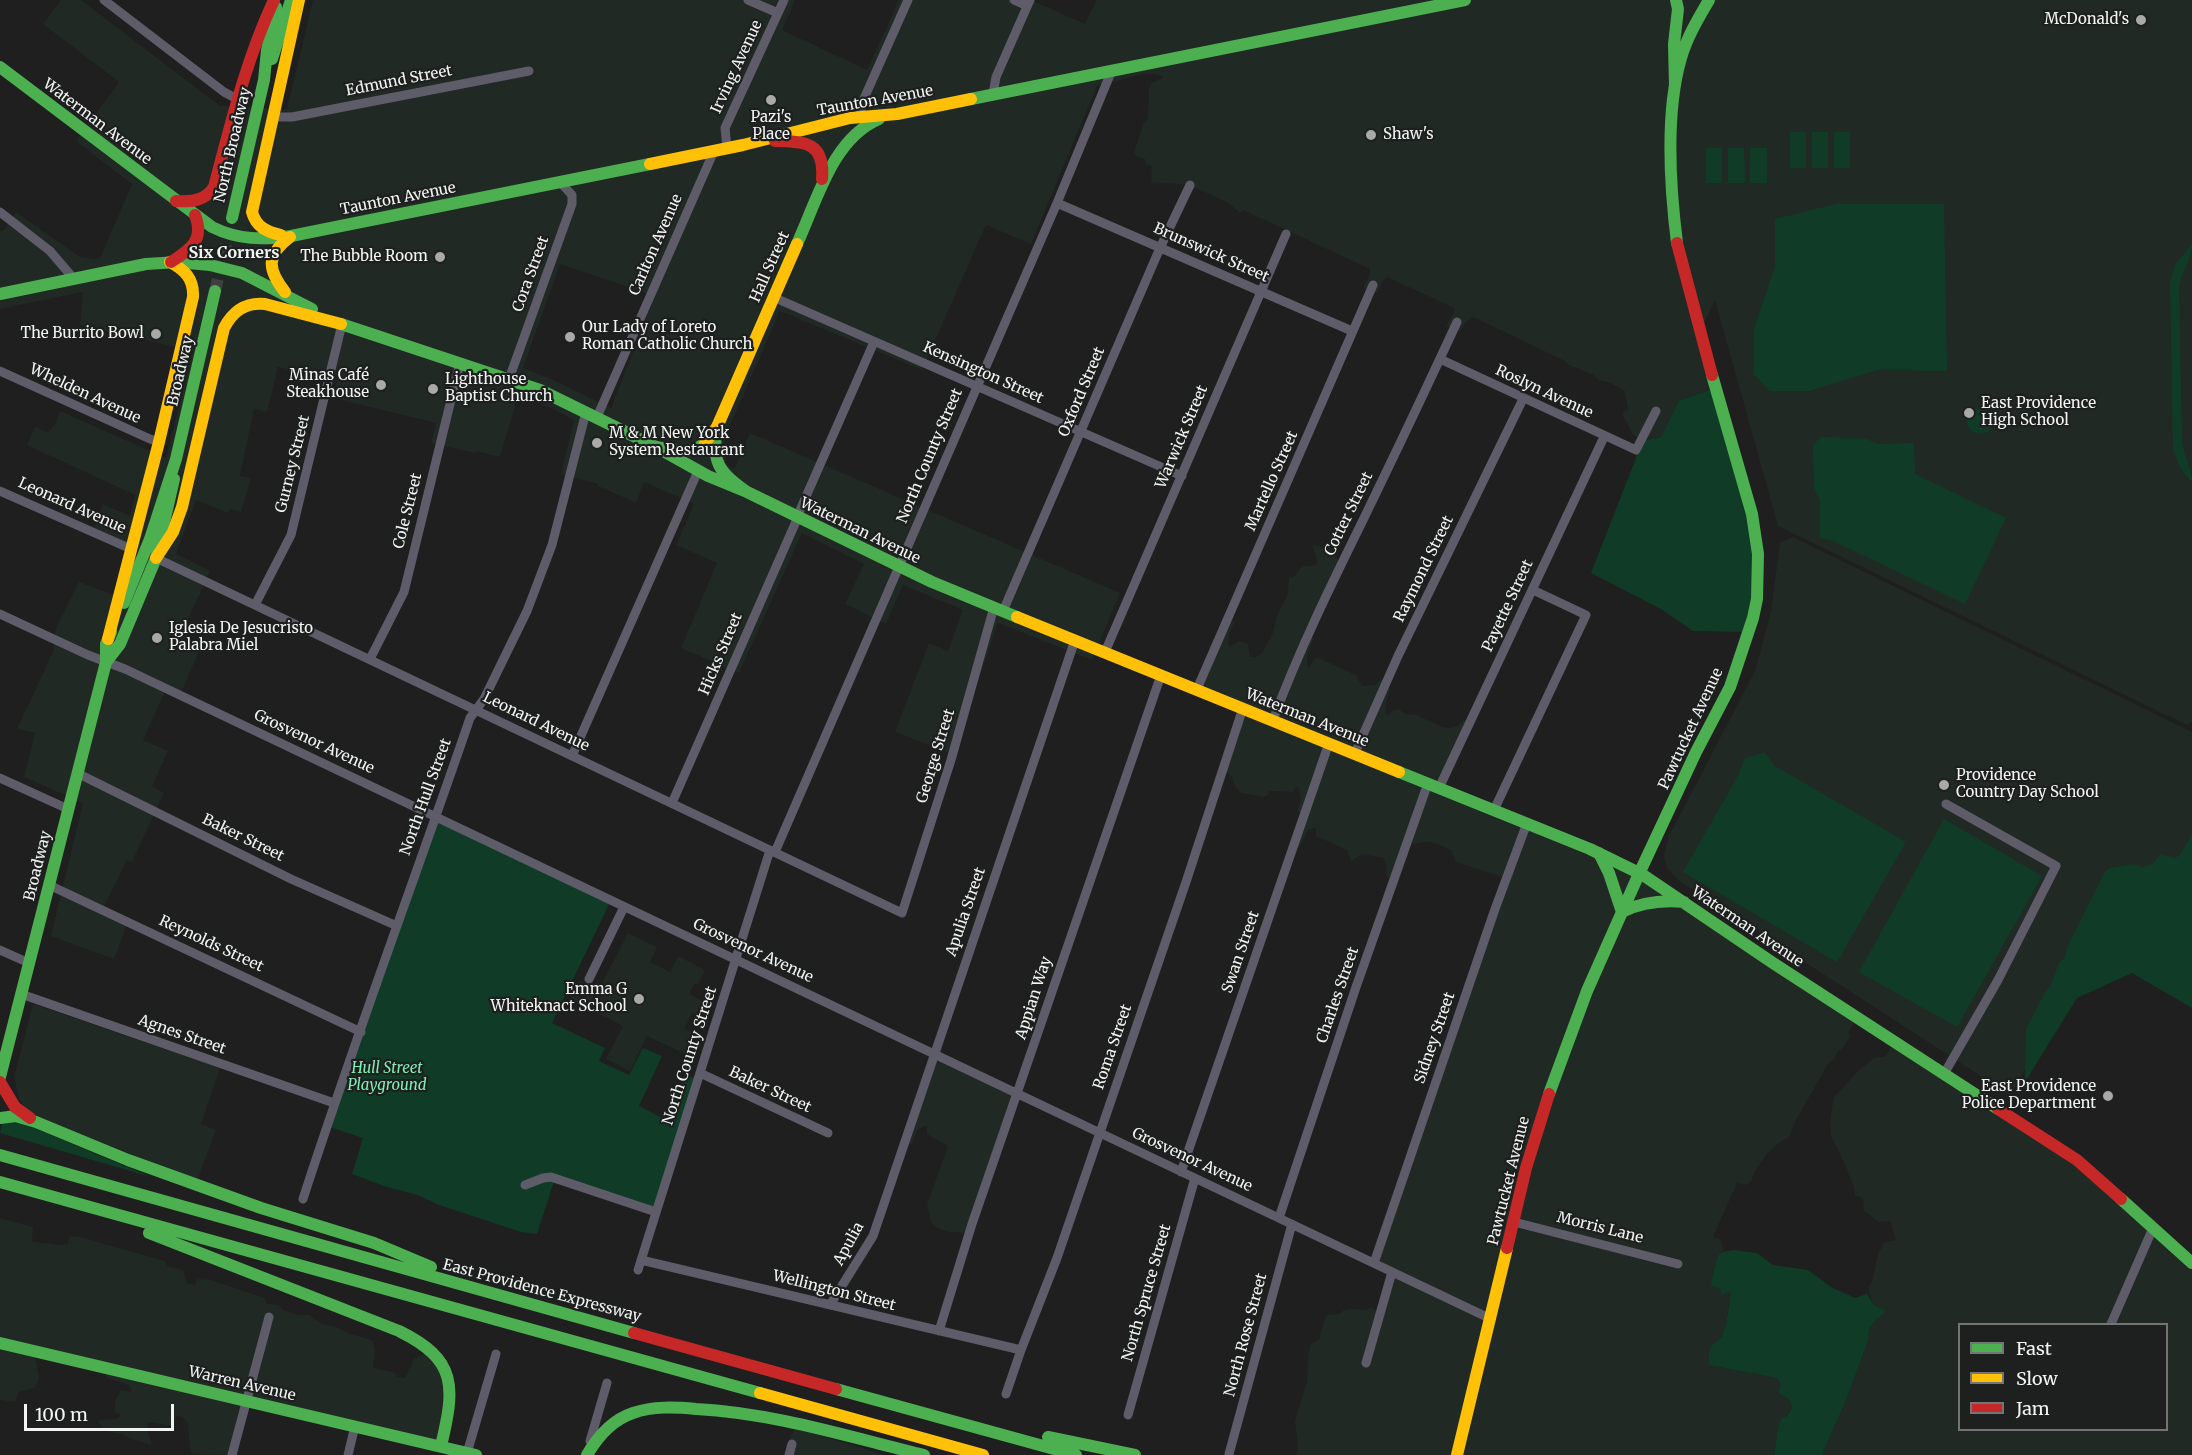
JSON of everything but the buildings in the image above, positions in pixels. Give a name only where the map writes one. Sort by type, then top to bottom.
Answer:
[{"type":"main road","points":[[177,201],[198,201],[212,191],[218,177],[237,99],[261,28],[276,0]]},
{"type":"main road","points":[[264,80],[276,0]]},
{"type":"main road","points":[[264,80],[291,0]]},
{"type":"main road","points":[[291,236],[264,230],[253,216],[253,207],[299,0]]},
{"type":"main road","name":"Taunton Avenue","points":[[195,215],[217,230],[242,238],[264,239],[291,236],[743,145],[797,129],[860,117],[897,114],[1465,0]]},
{"type":"main road","points":[[1675,86],[1674,44],[1678,9],[1676,0]]},
{"type":"main road","name":"Pawtucket Avenue","points":[[1457,1455],[1545,1103],[1587,991],[1622,912],[1696,752],[1730,687],[1753,618],[1758,579],[1758,554],[1752,514],[1703,344],[1677,242],[1671,187],[1672,113],[1675,86],[1690,34],[1709,0]]},
{"type":"main road","name":"Waterman Avenue","points":[[0,67],[195,215]]},
{"type":"main road","name":"North Broadway","points":[[232,218],[264,80]]},
{"type":"main road","name":"Hall Street","points":[[656,447],[676,452],[693,450],[707,440],[718,424],[837,156],[852,135],[869,123],[897,114]]},
{"type":"main road","points":[[743,145],[794,141],[811,144],[819,151],[823,160],[818,195]]},
{"type":"main road","points":[[170,262],[196,243],[199,230],[195,215]]},
{"type":"main road","points":[[291,236],[274,249],[271,267],[278,282],[293,299]]},
{"type":"main road","points":[[108,639],[159,442],[194,292],[193,284],[187,273],[170,262]]},
{"type":"main road","points":[[0,294],[146,264],[198,263],[231,270],[259,280],[342,324]]},
{"type":"main road","name":"Broadway","points":[[0,1077],[106,662],[108,639],[150,538],[176,459],[215,291]]},
{"type":"main road","points":[[156,558],[173,532],[182,507],[223,332],[230,316],[245,305],[260,303],[342,324]]},
{"type":"main road","name":"Waterman Avenue","points":[[342,324],[553,395],[698,471],[747,492],[899,567],[1527,823],[1640,873],[1773,963],[2077,1160],[2192,1263]]},
{"type":"main road","points":[[718,424],[714,446],[717,467],[727,478],[747,492]]},
{"type":"main road","name":"Broadway","points":[[106,662],[120,644],[156,558],[172,497],[176,459]]},
{"type":"main road","points":[[1599,853],[1609,873],[1622,912],[1636,904],[1656,900],[1684,902]]},
{"type":"main road","points":[[0,1082],[15,1107],[36,1122]]},
{"type":"main road","points":[[0,1118],[16,1116],[36,1122],[128,1160],[261,1208],[374,1243],[492,1293]]},
{"type":"main road","name":"East Providence Expressway","points":[[4,1156],[1076,1455]]},
{"type":"main road","points":[[0,1182],[983,1455]]},
{"type":"main road","points":[[73,1203],[399,1331],[425,1344],[442,1364],[450,1389],[449,1413],[441,1451]]},
{"type":"main road","name":"Warren Avenue","points":[[0,1343],[355,1426],[441,1451],[472,1454]]},
{"type":"main road","points":[[901,1406],[1135,1455]]},
{"type":"main road","points":[[587,1455],[605,1430],[627,1415],[652,1409],[684,1407],[763,1416],[924,1455]]},
{"type":"street","points":[[104,0],[224,92],[237,99]]},
{"type":"street","points":[[748,0],[778,13]]},
{"type":"street","name":"Irving Avenue","points":[[727,148],[726,125],[784,0]]},
{"type":"street","points":[[860,117],[862,103],[908,0]]},
{"type":"street","points":[[993,94],[996,77],[1029,3],[1014,0]]},
{"type":"street","name":"North County Street","points":[[638,1270],[772,851],[899,567],[1112,70]]},
{"type":"street","name":"Edmund Street","points":[[274,117],[292,117],[529,71]]},
{"type":"street","name":"Carlton Avenue","points":[[591,414],[714,151]]},
{"type":"street","name":"Cora Street","points":[[509,379],[572,204],[572,195],[560,182]]},
{"type":"street","name":"Oxford Street","points":[[998,609],[1081,432],[1160,248],[1190,185]]},
{"type":"street","name":"Brunswick Street","points":[[1057,202],[1352,331]]},
{"type":"street","points":[[0,212],[50,251],[74,279]]},
{"type":"street","name":"Warwick Street","points":[[1105,652],[1286,234]]},
{"type":"street","name":"Martello Street","points":[[1197,689],[1373,285]]},
{"type":"street","name":"Kensington Street","points":[[773,297],[1182,476]]},
{"type":"street","name":"Cotter Street","points":[[1273,720],[1290,674],[1318,612],[1457,322]]},
{"type":"street","name":"Gurney Street","points":[[255,604],[291,535],[342,324]]},
{"type":"street","name":"Hicks Street","points":[[672,803],[874,342]]},
{"type":"street","name":"Roslyn Avenue","points":[[1440,359],[1636,450],[1656,411]]},
{"type":"street","name":"Cole Street","points":[[370,659],[405,585],[460,363]]},
{"type":"street","name":"Whelden Avenue","points":[[0,371],[150,440],[159,442]]},
{"type":"street","name":"Raymond Street","points":[[1355,753],[1398,656],[1523,399]]},
{"type":"street","name":"North Hull Street","points":[[303,1199],[334,1103],[361,1032],[470,718],[484,699],[527,610],[552,545],[591,414]]},
{"type":"street","name":"Payette Street","points":[[1433,785],[1533,590],[1604,437]]},
{"type":"street","points":[[572,756],[698,471]]},
{"type":"street","name":"Leonard Avenue","points":[[0,490],[131,549]]},
{"type":"street","name":"Leonard Avenue","points":[[156,558],[902,913]]},
{"type":"street","points":[[1494,810],[1586,615],[1533,590]]},
{"type":"street","name":"George Street","points":[[902,913],[998,609]]},
{"type":"street","name":"Grosvenor Avenue","points":[[0,614],[124,669],[1491,1319]]},
{"type":"street","name":"Apulia Street","points":[[888,1194],[1075,640]]},
{"type":"street","name":"Appian Way","points":[[939,1331],[972,1224],[1161,675]]},
{"type":"street","name":"Roma Street","points":[[1006,1394],[1057,1258],[1243,708]]},
{"type":"street","name":"Swan Street","points":[[1181,1172],[1329,743]]},
{"type":"street","name":"Baker Street","points":[[77,773],[291,879],[397,926]]},
{"type":"street","points":[[0,778],[68,809]]},
{"type":"street","name":"Charles Street","points":[[1279,1218],[1355,990],[1433,785]]},
{"type":"street","points":[[1944,1074],[1998,980],[2056,866],[1946,804]]},
{"type":"street","name":"Sidney Street","points":[[1374,1263],[1495,909],[1527,823]]},
{"type":"street","name":"Reynolds Street","points":[[49,885],[361,1032]]},
{"type":"street","points":[[589,979],[624,907]]},
{"type":"street","points":[[0,950],[29,963]]},
{"type":"street","name":"Agnes Street","points":[[21,994],[334,1103]]},
{"type":"street","name":"Baker Street","points":[[700,1073],[828,1133]]},
{"type":"street","points":[[525,1185],[537,1179],[551,1177],[656,1212]]},
{"type":"street","name":"North Spruce Street","points":[[1128,1415],[1195,1178]]},
{"type":"street","name":"Apulia","points":[[831,1305],[873,1236],[888,1194]]},
{"type":"street","name":"Morris Lane","points":[[1514,1222],[1678,1264]]},
{"type":"street","name":"North Rose Street","points":[[1229,1454],[1292,1224]]},
{"type":"street","points":[[2110,1323],[2153,1228]]},
{"type":"street","name":"Wellington Street","points":[[641,1260],[1021,1350]]},
{"type":"street","points":[[1366,1363],[1392,1272]]},
{"type":"street","points":[[231,1455],[268,1317]]},
{"type":"street","points":[[472,1454],[496,1354]]},
{"type":"street","points":[[587,1455],[607,1383]]},
{"type":"street","points":[[348,1455],[355,1426]]},
{"type":"street","points":[[789,1455],[792,1444]]},
{"type":"shaded area","points":[[61,0],[81,0],[220,106],[287,109],[313,0],[795,0],[782,30],[867,70],[899,0],[1031,0],[1085,24],[1096,0],[2192,0],[2192,721],[2188,725],[2168,716],[1778,526],[1715,300],[1703,326],[1720,386],[1679,401],[1661,437],[1640,439],[1633,435],[1622,413],[1628,410],[1625,391],[1608,382],[1598,380],[1594,375],[1473,317],[1465,323],[1460,332],[1457,331],[1446,326],[1454,308],[1387,277],[1377,293],[1363,288],[1370,269],[1243,210],[1240,213],[1228,203],[1196,188],[1193,190],[1190,185],[1151,182],[1152,166],[1146,164],[1145,159],[1136,156],[1134,152],[1144,122],[1148,119],[1149,88],[1152,83],[1163,78],[1154,74],[1144,74],[1097,86],[1031,244],[986,225],[922,370],[780,311],[725,437],[723,449],[727,464],[734,470],[750,433],[1120,593],[1092,660],[998,623],[953,754],[895,732],[929,643],[948,651],[963,610],[903,585],[886,624],[845,604],[864,564],[802,533],[739,673],[681,648],[717,563],[676,545],[694,504],[644,482],[636,503],[598,484],[561,474],[574,420],[545,405],[518,396],[500,457],[476,451],[475,453],[431,443],[436,423],[333,398],[337,381],[278,367],[267,412],[254,409],[240,476],[251,478],[241,512],[230,509],[229,512],[225,512],[196,500],[176,554],[210,571],[181,635],[202,645],[180,695],[166,689],[143,740],[168,751],[152,786],[164,793],[132,862],[127,860],[103,909],[128,921],[114,959],[51,936],[83,803],[24,777],[35,733],[17,729],[53,652],[56,628],[79,582],[130,601],[149,555],[93,531],[103,504],[130,516],[135,495],[27,445],[35,427],[48,432],[55,425],[60,411],[166,458],[193,351],[80,325],[83,292],[0,309],[0,231],[3,231],[16,212],[80,257],[96,259],[100,258],[132,184],[76,141],[119,82],[43,24]],"holes":[[[560,264],[655,296],[611,408],[523,368]]]},
{"type":"shaded area","name":"Providence Country Day School","points":[[1793,537],[2192,732],[2192,858],[2131,890],[2010,1095],[1678,880],[1667,868],[1664,856],[1668,838],[1755,671],[1771,611],[1780,543]]},
{"type":"shaded area","points":[[1312,545],[1329,548],[1334,552],[1340,564],[1306,638],[1314,638],[1307,655],[1307,665],[1309,668],[1314,659],[1319,658],[1356,675],[1362,686],[1375,685],[1381,679],[1385,683],[1384,688],[1390,689],[1386,703],[1388,716],[1393,710],[1399,709],[1405,714],[1417,715],[1442,727],[1451,728],[1459,725],[1463,719],[1468,724],[1440,784],[1637,865],[1857,1020],[1849,1031],[1850,1037],[1843,1048],[1828,1064],[1788,1138],[1778,1143],[1768,1153],[1754,1173],[1751,1182],[1746,1185],[1737,1183],[1713,1237],[1720,1239],[1724,1249],[1718,1255],[1711,1282],[1731,1293],[1726,1324],[1721,1338],[1716,1343],[1709,1365],[1777,1378],[1781,1385],[1778,1391],[1790,1400],[1792,1408],[1778,1428],[1774,1455],[1296,1455],[1298,1445],[1295,1421],[1307,1381],[1308,1355],[1311,1344],[1319,1340],[1326,1315],[1340,1314],[1344,1310],[1351,1309],[1367,1310],[1371,1307],[1378,1312],[1390,1274],[1376,1267],[1505,878],[1456,862],[1451,850],[1435,843],[1413,844],[1410,838],[1394,876],[1387,877],[1383,858],[1362,854],[1351,861],[1347,850],[1316,836],[1316,827],[1308,830],[1299,848],[1294,842],[1303,813],[1297,811],[1301,799],[1299,788],[1296,787],[1293,792],[1270,791],[1267,796],[1263,797],[1241,793],[1231,776],[1223,768],[1241,710],[1196,691],[1226,622],[1235,621],[1229,635],[1230,647],[1239,641],[1248,644],[1250,657],[1256,657],[1262,653],[1273,633],[1276,618],[1288,594],[1289,578],[1295,576],[1302,566],[1317,565]]},
{"type":"shaded area","points":[[628,933],[657,947],[650,962],[670,972],[678,956],[705,970],[698,985],[695,983],[689,994],[706,1003],[699,1016],[692,1013],[684,1028],[695,1034],[685,1054],[647,1036],[630,1071],[606,1059],[623,1026],[570,999],[579,980],[599,989]]},
{"type":"shaded area","points":[[33,1004],[220,1068],[201,1124],[216,1130],[197,1181],[30,1113],[19,1099],[14,1077]]},
{"type":"shaded area","points":[[1894,1042],[2111,1188],[2192,1262],[2192,1455],[1822,1455],[1847,1398],[1868,1341],[1869,1329],[1877,1318],[1876,1306],[1872,1303],[1868,1287],[1872,1282],[1878,1254],[1884,1243],[1896,1240],[1890,1221],[1879,1222],[1864,1211],[1863,1198],[1855,1196],[1854,1187],[1831,1137],[1830,1122],[1834,1097],[1860,1069],[1874,1058],[1886,1056]]},
{"type":"shaded area","points":[[932,1057],[1015,1096],[968,1233],[948,1232],[936,1227],[931,1222],[927,1205],[948,1146],[927,1134],[927,1125],[918,1129],[912,1144],[909,1145],[906,1139]]},
{"type":"shaded area","points":[[0,1218],[33,1227],[32,1241],[35,1242],[62,1245],[67,1244],[70,1236],[80,1237],[165,1261],[167,1266],[183,1270],[187,1283],[195,1285],[197,1279],[211,1280],[265,1298],[267,1304],[278,1305],[283,1310],[299,1315],[309,1315],[322,1324],[372,1340],[375,1349],[373,1368],[393,1372],[398,1377],[405,1378],[414,1359],[429,1352],[444,1378],[439,1448],[246,1404],[231,1455],[193,1454],[190,1450],[188,1424],[179,1416],[176,1416],[173,1426],[148,1422],[147,1430],[152,1445],[103,1430],[98,1420],[117,1419],[121,1415],[115,1412],[115,1401],[121,1390],[131,1392],[129,1385],[107,1378],[108,1373],[35,1355],[39,1378],[35,1388],[19,1392],[15,1402],[0,1400]]},
{"type":"shaded area","points":[[797,1428],[884,1455],[788,1455],[791,1446],[789,1440]]},
{"type":"green space","points":[[1790,132],[1806,132],[1806,168],[1790,168]]},
{"type":"green space","points":[[1812,132],[1828,132],[1828,168],[1812,168]]},
{"type":"green space","points":[[1834,132],[1850,132],[1850,168],[1834,168]]},
{"type":"green space","points":[[1706,148],[1722,148],[1722,183],[1706,183]]},
{"type":"green space","points":[[1728,148],[1744,148],[1745,183],[1728,183]]},
{"type":"green space","points":[[1750,148],[1767,148],[1767,183],[1750,183]]},
{"type":"green space","points":[[1836,204],[1944,204],[1947,371],[1877,370],[1809,391],[1770,391],[1754,374],[1754,329],[1775,267],[1775,219]]},
{"type":"green space","points":[[2192,244],[2179,288],[2182,440],[2192,482],[2181,469],[2173,450],[2170,282],[2175,265]]},
{"type":"green space","points":[[1720,386],[1759,541],[1750,632],[1693,631],[1661,609],[1591,573],[1643,440],[1661,437],[1679,401]]},
{"type":"green space","points":[[1980,408],[1989,412],[1993,421],[1989,430],[1980,434],[1971,430],[1967,421],[1971,412]]},
{"type":"green space","points":[[1821,437],[1864,438],[1878,444],[1914,443],[1915,474],[2006,518],[1965,604],[1831,540],[1820,538],[1820,500],[1814,488],[1813,445]]},
{"type":"green space","points":[[1763,753],[1775,766],[1906,842],[1837,962],[1683,872],[1738,776],[1745,758]]},
{"type":"green space","points":[[1944,819],[2042,876],[1957,1027],[1859,972]]},
{"type":"green space","name":"Hull Street Playground","points":[[434,821],[611,900],[552,1023],[605,1048],[599,1061],[629,1075],[643,1048],[662,1056],[639,1106],[664,1119],[685,1075],[698,1079],[656,1213],[555,1178],[537,1234],[521,1232],[352,1174],[363,1138],[327,1126]]},
{"type":"green space","points":[[2192,834],[2192,1008],[2132,973],[2077,998],[2025,1082],[2026,1029],[2051,985],[2059,963],[2065,957],[2067,948],[2105,872],[2109,868],[2134,864],[2141,867],[2153,864],[2160,854],[2175,858],[2180,855]]},
{"type":"green space","points":[[15,1120],[151,1177],[0,1133],[3,1121]]},
{"type":"green space","points":[[1734,1250],[1757,1253],[1773,1265],[1808,1270],[1831,1287],[1855,1298],[1867,1294],[1874,1305],[1885,1310],[1869,1329],[1868,1341],[1847,1398],[1822,1455],[1774,1455],[1781,1419],[1787,1416],[1792,1408],[1790,1400],[1778,1391],[1781,1385],[1777,1378],[1709,1365],[1709,1351],[1712,1345],[1721,1338],[1726,1324],[1731,1293],[1728,1291],[1722,1295],[1720,1288],[1712,1286],[1711,1282],[1718,1255]]},
{"type":"tunnel","points":[[215,291],[230,228]]},
{"type":"traffic: fast","points":[[272,59],[291,0]]},
{"type":"traffic: fast","points":[[971,99],[1465,0]]},
{"type":"traffic: fast","points":[[1675,86],[1674,44],[1678,9],[1676,0]]},
{"type":"traffic: fast","points":[[1677,243],[1670,150],[1676,79],[1683,50],[1709,0]]},
{"type":"traffic: fast","points":[[232,218],[264,80],[267,50],[276,7]]},
{"type":"traffic: fast","points":[[0,67],[212,227],[241,237],[291,236],[650,164]]},
{"type":"traffic: fast","points":[[797,244],[819,191],[838,156],[863,128],[879,119]]},
{"type":"traffic: fast","points":[[0,294],[146,264],[178,262],[210,265],[242,273],[312,309]]},
{"type":"traffic: fast","points":[[124,603],[150,539],[176,459],[215,291]]},
{"type":"traffic: fast","points":[[341,324],[540,390],[656,447],[683,452],[698,448],[705,443]]},
{"type":"traffic: fast","points":[[1549,1094],[1587,991],[1638,876],[1696,752],[1730,687],[1753,618],[1757,599],[1758,554],[1752,514],[1712,375]]},
{"type":"traffic: fast","points":[[717,427],[715,449],[719,466],[730,479],[747,492]]},
{"type":"traffic: fast","points":[[665,452],[708,476],[747,492],[932,582],[1017,617]]},
{"type":"traffic: fast","points":[[106,662],[120,644],[156,558],[174,479]]},
{"type":"traffic: fast","points":[[0,1077],[106,662],[106,644],[111,632]]},
{"type":"traffic: fast","points":[[1399,772],[1590,849],[1643,875],[1773,963],[1998,1109]]},
{"type":"traffic: fast","points":[[1599,853],[1609,873],[1622,912],[1652,902],[1684,902]]},
{"type":"traffic: fast","points":[[0,1118],[16,1116],[36,1122],[128,1160],[261,1208],[374,1243],[431,1267]]},
{"type":"traffic: fast","points":[[0,1155],[634,1333]]},
{"type":"traffic: fast","points":[[0,1182],[760,1393]]},
{"type":"traffic: fast","points":[[2121,1199],[2192,1263]]},
{"type":"traffic: fast","points":[[149,1233],[399,1331],[418,1342],[442,1365],[447,1377],[449,1407],[441,1446]]},
{"type":"traffic: fast","points":[[0,1343],[476,1455]]},
{"type":"traffic: fast","points":[[836,1389],[1076,1455]]},
{"type":"traffic: fast","points":[[587,1455],[612,1424],[625,1416],[656,1408],[725,1411],[754,1415],[924,1455]]},
{"type":"traffic: fast","points":[[1048,1437],[1135,1455]]},
{"type":"traffic: slow","points":[[281,235],[263,228],[256,222],[252,212],[299,0]]},
{"type":"traffic: slow","points":[[650,164],[743,145],[850,118],[897,114],[971,99]]},
{"type":"traffic: slow","points":[[285,292],[275,276],[272,263],[277,250],[290,237]]},
{"type":"traffic: slow","points":[[705,443],[717,427],[797,244]]},
{"type":"traffic: slow","points":[[108,639],[159,442],[193,297],[192,285],[188,276],[170,262]]},
{"type":"traffic: slow","points":[[156,558],[173,532],[182,507],[224,328],[231,317],[246,306],[265,304],[341,324]]},
{"type":"traffic: slow","points":[[1017,617],[1399,772]]},
{"type":"traffic: slow","points":[[1457,1455],[1507,1248]]},
{"type":"traffic: slow","points":[[760,1393],[983,1455]]},
{"type":"traffic: jam","points":[[176,201],[198,200],[214,187],[247,69],[274,0]]},
{"type":"traffic: jam","points":[[775,141],[796,142],[811,146],[820,158],[822,179]]},
{"type":"traffic: jam","points":[[171,262],[190,248],[197,238],[198,224],[195,215]]},
{"type":"traffic: jam","points":[[1677,243],[1712,375]]},
{"type":"traffic: jam","points":[[0,1082],[15,1107],[30,1118]]},
{"type":"traffic: jam","points":[[1507,1248],[1526,1168],[1549,1094]]},
{"type":"traffic: jam","points":[[1998,1109],[2077,1160],[2121,1199]]},
{"type":"traffic: jam","points":[[634,1333],[836,1389]]},
{"type":"place","name":"McDonald's","points":[[2141,20]]},
{"type":"place","name":"Pazi's Place","points":[[771,100]]},
{"type":"place","name":"Shaw's","points":[[1371,135]]},
{"type":"place","name":"The Bubble Room","points":[[440,257]]},
{"type":"place","name":"The Burrito Bowl","points":[[156,334]]},
{"type":"place","name":"Our Lady of Loreto Roman Catholic Church","points":[[570,337]]},
{"type":"place","name":"Minas Café Steakhouse","points":[[381,385]]},
{"type":"place","name":"Lighthouse Baptist Church","points":[[433,389]]},
{"type":"place","name":"East Providence High School","points":[[1969,413]]},
{"type":"place","name":"M & M New York System Restaurant","points":[[597,443]]},
{"type":"place","name":"Iglesia De Jesucristo Palabra Miel","points":[[157,638]]},
{"type":"place","name":"Providence Country Day School","points":[[1944,785]]},
{"type":"place","name":"Emma G Whiteknact School","points":[[639,999]]},
{"type":"place","name":"East Providence Police Department","points":[[2108,1096]]},
{"type":"district","name":"Six Corners","points":[[234,253]]}]
